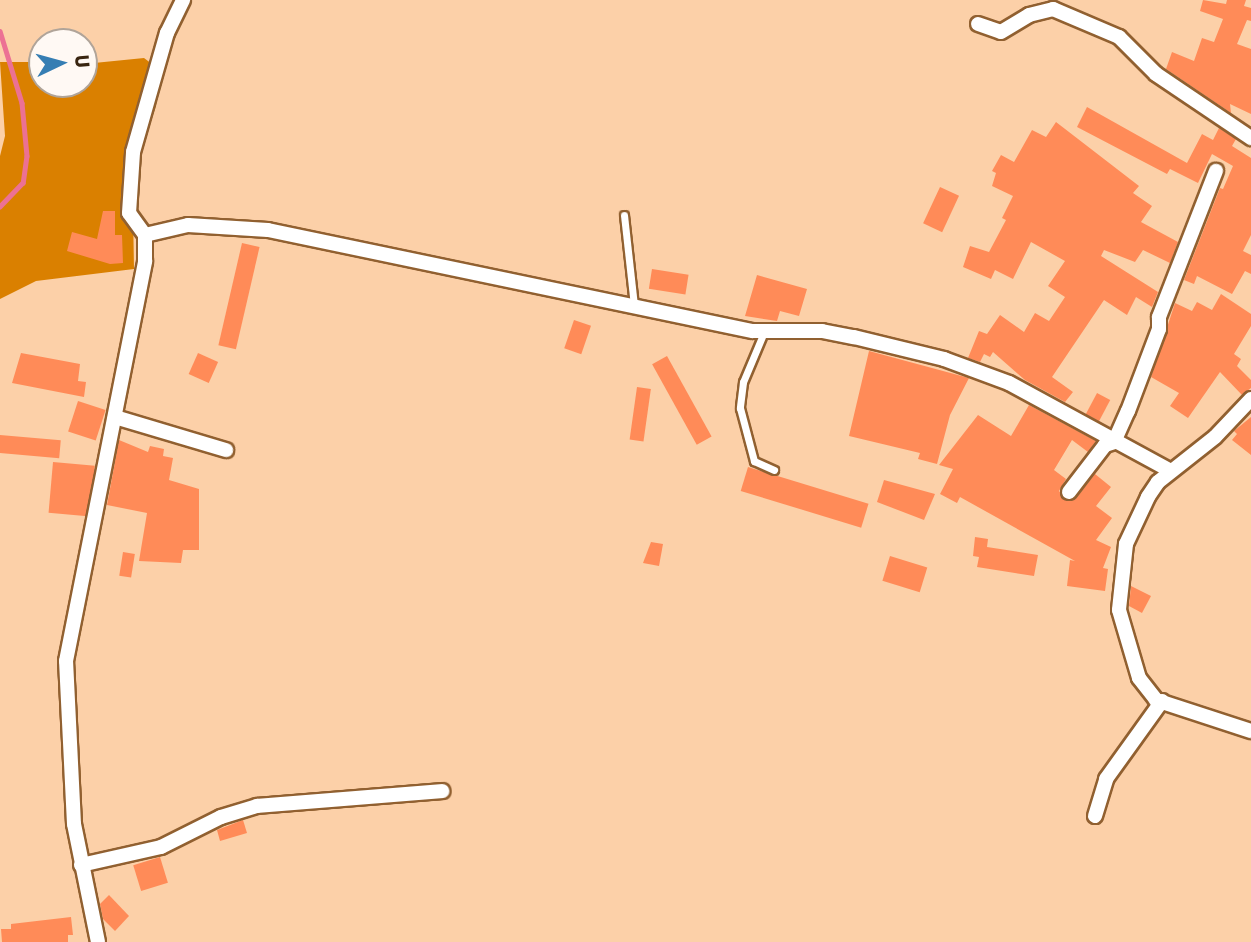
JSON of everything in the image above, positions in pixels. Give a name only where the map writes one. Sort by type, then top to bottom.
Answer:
[{"type":"street","points":[[98,942],[81,865],[69,758],[66,662],[145,261],[145,235],[129,213],[128,180],[167,33],[183,0]]},
{"type":"street","points":[[978,24],[1001,32],[1029,15],[1053,9],[1064,13],[1119,37],[1156,74],[1251,138]]},
{"type":"street","points":[[1069,492],[1105,446],[1114,442],[1216,171]]},
{"type":"street","points":[[145,235],[188,225],[268,230],[424,265],[764,332],[822,331],[964,365],[1009,383],[1171,471]]},
{"type":"street","points":[[1251,400],[1215,437],[1158,482],[1132,525],[1119,581],[1121,624],[1139,678],[1162,701],[1251,731]]},
{"type":"street","points":[[115,417],[226,450]]},
{"type":"street","points":[[1095,816],[1106,779],[1162,701]]},
{"type":"street","points":[[81,865],[161,847],[221,817],[257,807],[442,791]]},
{"type":"lane","points":[[624,215],[634,306]]},
{"type":"lane","points":[[764,332],[743,382],[740,408],[754,461],[774,470]]},
{"type":"shaded area","points":[[144,58],[160,70],[156,106],[139,157],[133,210],[134,269],[36,281],[0,299],[0,156],[5,136],[0,62],[28,62],[28,98],[98,98],[98,63]]},
{"type":"building","points":[[1203,0],[1226,4],[1227,0],[1246,0],[1244,6],[1251,8],[1251,21],[1247,20],[1237,44],[1251,49],[1251,114],[1230,104],[1231,113],[1166,69],[1172,52],[1194,61],[1202,38],[1214,42],[1223,19],[1200,11]]},
{"type":"building","points":[[1087,107],[1187,163],[1202,134],[1213,140],[1219,128],[1236,139],[1232,146],[1251,158],[1251,235],[1243,251],[1251,255],[1251,274],[1245,271],[1232,294],[1197,276],[1194,284],[1184,280],[1220,188],[1223,189],[1233,166],[1212,154],[1198,183],[1170,169],[1167,174],[1077,127]]},
{"type":"building","points":[[1056,122],[1139,186],[1133,193],[1152,206],[1141,222],[1178,242],[1170,263],[1143,250],[1135,262],[1104,250],[1101,256],[1158,292],[1152,307],[1136,297],[1127,315],[1104,300],[1052,377],[1073,392],[1065,402],[1025,380],[993,352],[990,357],[984,354],[980,362],[968,358],[979,331],[987,334],[1000,315],[1024,332],[1035,313],[1049,321],[1065,297],[1048,286],[1065,261],[1031,242],[1013,279],[995,270],[991,279],[963,267],[970,246],[989,252],[1006,220],[1002,218],[1013,196],[992,186],[996,173],[992,171],[1001,155],[1014,162],[1032,130],[1046,137]]},
{"type":"building","points":[[940,187],[959,196],[942,232],[923,223]]},
{"type":"building","points":[[103,211],[115,211],[115,235],[122,235],[123,263],[110,264],[67,251],[72,232],[97,239]]},
{"type":"building","points":[[242,243],[260,247],[236,349],[218,345]]},
{"type":"building","points":[[652,269],[689,275],[685,295],[649,289]]},
{"type":"building","points":[[757,275],[807,289],[799,316],[780,311],[777,321],[745,316]]},
{"type":"building","points":[[1221,294],[1251,314],[1251,326],[1234,354],[1241,359],[1237,366],[1251,380],[1251,388],[1242,395],[1220,372],[1188,418],[1170,406],[1179,393],[1151,377],[1175,303],[1192,311],[1197,302],[1212,310]]},
{"type":"building","points":[[574,320],[591,326],[581,354],[564,348]]},
{"type":"building","points":[[869,351],[969,378],[950,415],[937,464],[918,459],[920,453],[849,436]]},
{"type":"building","points":[[21,353],[80,364],[78,381],[86,382],[84,397],[12,383]]},
{"type":"building","points":[[198,353],[218,362],[209,383],[189,374]]},
{"type":"building","points":[[667,356],[712,436],[697,445],[652,364]]},
{"type":"building","points":[[637,387],[651,389],[643,441],[630,439]]},
{"type":"building","points":[[1097,393],[1110,400],[1099,421],[1086,414]]},
{"type":"building","points":[[78,401],[106,410],[96,440],[68,431]]},
{"type":"building","points":[[1029,405],[1096,441],[1088,452],[1072,440],[1054,470],[1066,479],[1059,491],[1067,501],[1076,498],[1095,474],[1111,487],[1096,506],[1112,518],[1096,540],[1111,547],[1103,568],[1108,569],[1105,591],[1067,586],[1070,560],[1075,561],[960,497],[957,503],[940,494],[953,469],[939,465],[978,415],[1011,436]]},
{"type":"building","points":[[1251,417],[1251,455],[1232,440],[1237,434],[1234,431]]},
{"type":"building","points":[[0,435],[61,440],[59,458],[0,453]]},
{"type":"building","points":[[119,440],[148,452],[150,446],[164,449],[163,456],[173,458],[169,480],[199,489],[199,550],[183,550],[181,563],[139,561],[147,513],[107,505]]},
{"type":"building","points":[[53,462],[95,466],[90,516],[49,513]]},
{"type":"building","points":[[748,467],[868,504],[861,528],[741,491]]},
{"type":"building","points":[[884,480],[935,494],[924,520],[877,502]]},
{"type":"building","points":[[975,537],[988,539],[987,547],[1038,555],[1034,576],[977,567],[979,557],[973,556]]},
{"type":"building","points":[[651,542],[663,544],[659,566],[643,563]]},
{"type":"building","points":[[123,552],[135,554],[131,578],[119,576]]},
{"type":"building","points":[[890,556],[927,567],[920,592],[882,581]]},
{"type":"building","points":[[1131,586],[1151,596],[1142,613],[1129,606]]},
{"type":"building","points":[[243,820],[247,833],[220,841],[217,830]]},
{"type":"building","points":[[160,857],[168,883],[141,891],[133,865]]},
{"type":"building","points":[[109,895],[129,916],[115,931],[103,919],[100,904]]},
{"type":"building","points":[[71,917],[73,935],[68,935],[68,942],[2,942],[1,929],[11,929],[11,924]]},
{"type":"waterway","points":[[0,31],[22,103],[27,156],[23,183],[0,207]]}]
